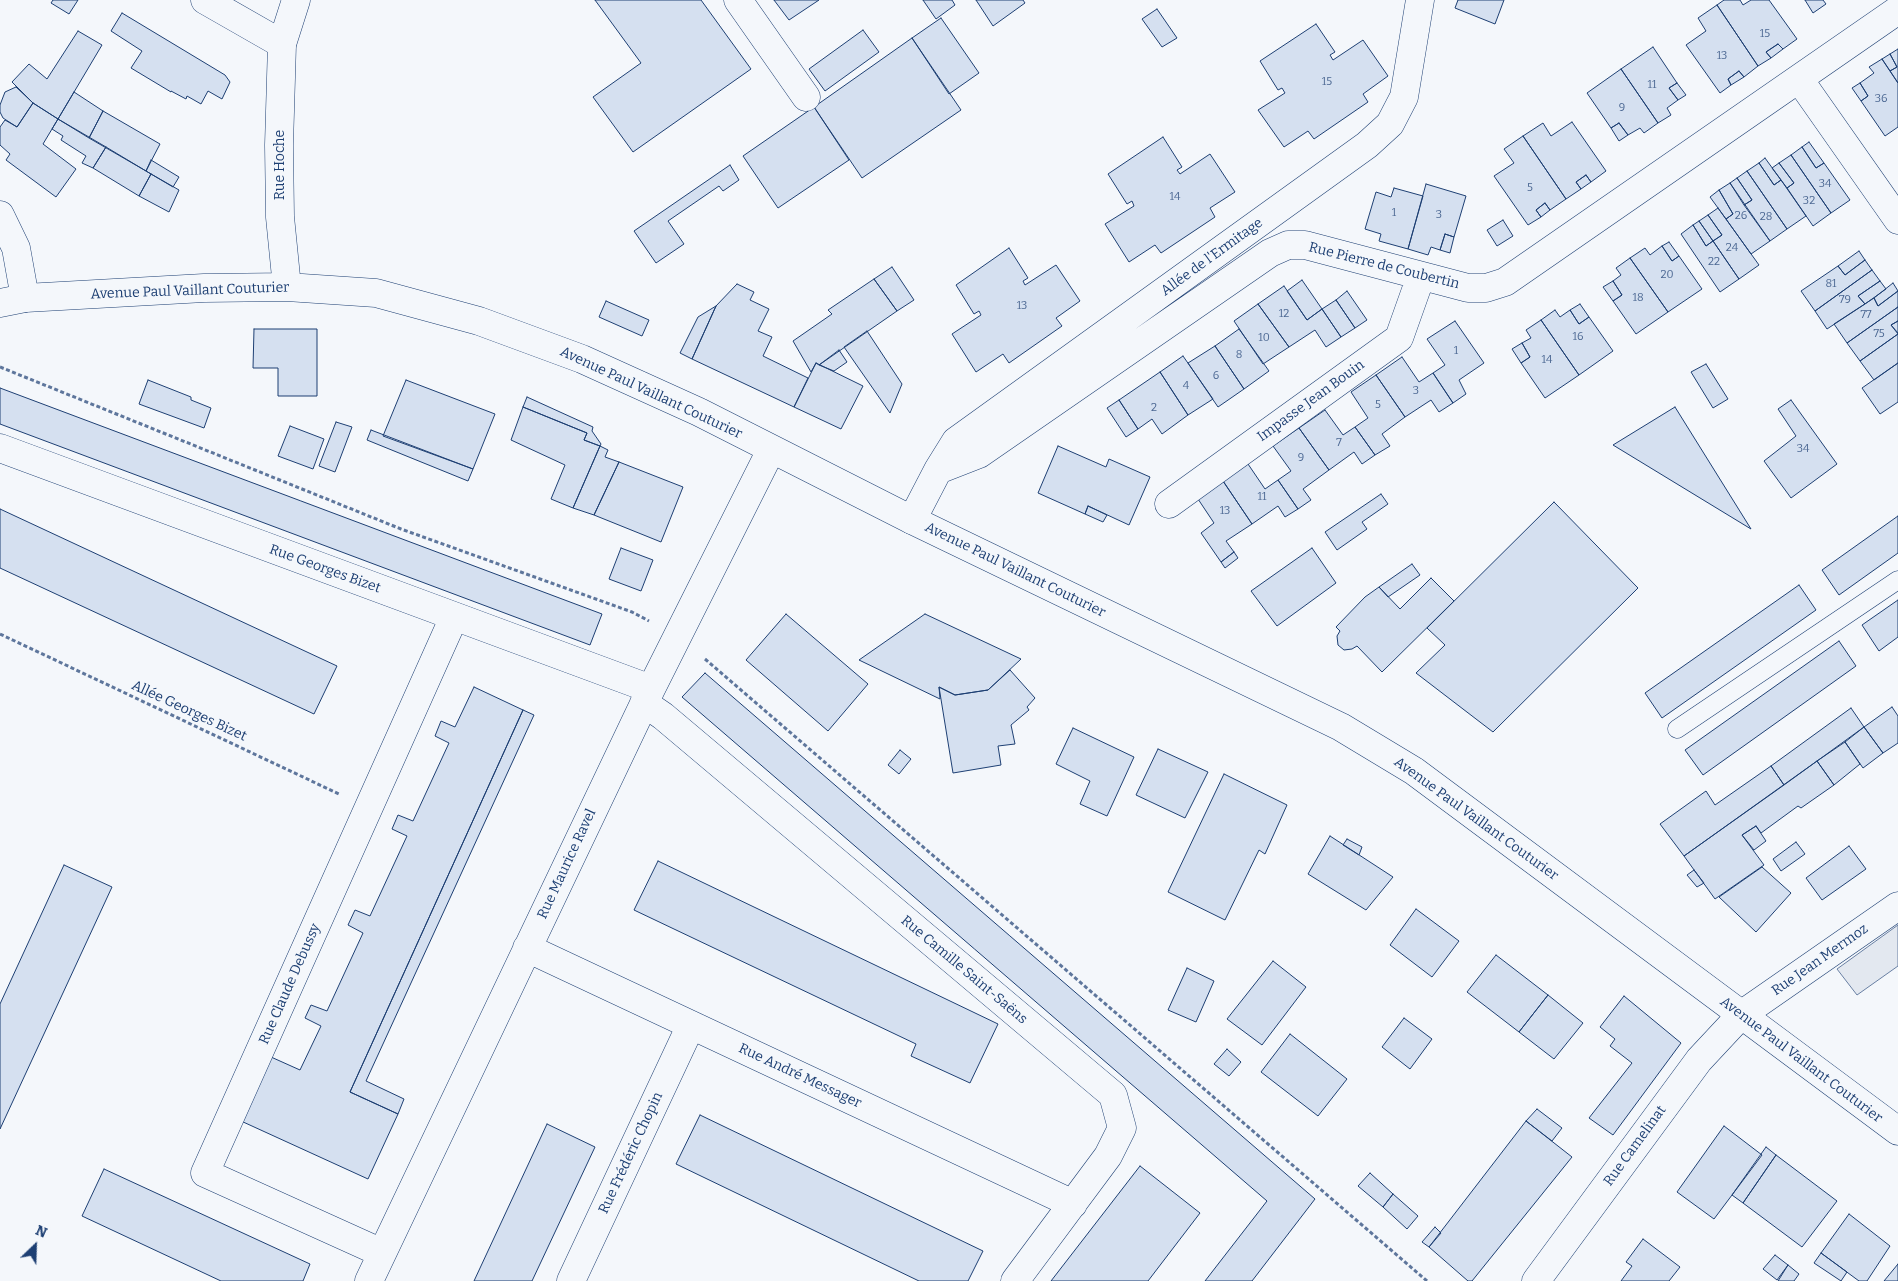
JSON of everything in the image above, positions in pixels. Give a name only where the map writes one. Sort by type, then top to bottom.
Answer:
[{"type":"street","points":[[205,0],[282,44]]},
{"type":"street","name":"Rue Hoche","points":[[287,287],[280,217],[279,146],[282,44],[296,0]]},
{"type":"street","points":[[738,0],[806,97]]},
{"type":"street","name":"Allée de l'Ermitage","points":[[938,470],[956,441],[1367,145],[1390,124],[1404,97],[1420,0]]},
{"type":"street","name":"Rue Pierre de Coubertin","points":[[938,470],[979,454],[1270,253],[1288,245],[1306,245],[1468,288],[1486,288],[1505,282],[1898,10]]},
{"type":"street","points":[[1799,79],[1898,220]]},
{"type":"street","points":[[0,215],[16,248],[8,299]]},
{"type":"street","name":"Impasse Jean Bouin","points":[[1169,504],[1399,338],[1421,276]]},
{"type":"street","name":"Avenue Paul Vaillant Couturier","points":[[8,299],[204,288],[287,287],[376,293],[479,321],[591,363],[700,412],[771,450],[912,520],[1357,737],[1414,772],[1898,1131]]},
{"type":"street","name":"Rue Georges Bizet","points":[[0,448],[454,617],[647,696]]},
{"type":"street","name":"Rue Maurice Ravel","points":[[369,1281],[647,696],[771,450]]},
{"type":"street","points":[[912,520],[938,470]]},
{"type":"street","name":"Rue Claude Debussy","points":[[382,1253],[205,1173],[454,617]]},
{"type":"street","name":"Rue Camille Saint-Saëns","points":[[647,696],[663,716],[1113,1095],[1122,1128],[1108,1156],[1015,1281]]},
{"type":"street","name":"Rue Jean Mermoz","points":[[1741,1015],[1898,906]]},
{"type":"street","name":"Rue André Messager","points":[[528,948],[1073,1204]]},
{"type":"street","name":"Rue Camelinat","points":[[1536,1281],[1699,1060],[1741,1015]]},
{"type":"street","name":"Rue Frédéric Chopin","points":[[571,1281],[691,1025]]},
{"type":"lane","points":[[1677,729],[1898,580]]},
{"type":"path","points":[[0,367],[401,529],[632,612],[678,636],[1427,1281]]},
{"type":"path","name":"Allée Georges Bizet","points":[[0,634],[369,808]]},
{"type":"shaded area","points":[[1898,925],[1898,966],[1857,995],[1837,969]]},
{"type":"building","points":[[53,0],[78,0],[69,14],[51,3]]},
{"type":"building","points":[[595,0],[701,0],[751,69],[633,152],[593,97],[641,63]]},
{"type":"building","points":[[774,0],[819,0],[789,20]]},
{"type":"building","points":[[923,0],[952,0],[955,5],[936,19]]},
{"type":"building","points":[[976,0],[1023,0],[1025,3],[993,26]]},
{"type":"building","points":[[1458,0],[1504,0],[1495,24],[1455,8]]},
{"type":"building","points":[[1724,0],[1740,0],[1743,5],[1751,0],[1769,0],[1797,39],[1783,49],[1778,44],[1766,52],[1771,58],[1758,66],[1717,5]]},
{"type":"building","points":[[1805,0],[1823,0],[1826,4],[1813,13]]},
{"type":"building","points":[[1717,5],[1758,66],[1744,77],[1739,71],[1728,79],[1731,85],[1720,93],[1686,45],[1706,31],[1698,18]]},
{"type":"building","points":[[1157,9],[1177,38],[1162,47],[1142,19]]},
{"type":"building","points":[[122,13],[225,75],[230,82],[222,99],[208,91],[201,104],[187,96],[186,99],[131,68],[142,51],[111,31]]},
{"type":"building","points":[[941,18],[979,73],[949,94],[912,38]]},
{"type":"building","points":[[1316,24],[1335,52],[1330,55],[1333,60],[1363,40],[1388,76],[1363,94],[1368,102],[1314,139],[1308,131],[1284,147],[1258,110],[1285,93],[1282,88],[1278,90],[1260,61]]},
{"type":"building","points":[[863,30],[879,52],[825,91],[809,69]]},
{"type":"building","points":[[78,31],[102,45],[58,119],[33,103],[12,82],[29,64],[47,79]]},
{"type":"building","points":[[912,38],[961,110],[862,178],[814,107]]},
{"type":"building","points":[[1778,44],[1783,49],[1771,58],[1766,52]]},
{"type":"building","points":[[1653,47],[1677,83],[1669,88],[1678,100],[1667,108],[1671,115],[1658,123],[1621,69]]},
{"type":"building","points":[[1898,49],[1898,83],[1890,71],[1897,67],[1890,54]]},
{"type":"building","points":[[1890,54],[1897,67],[1890,71],[1882,59]]},
{"type":"building","points":[[1882,59],[1898,83],[1898,127],[1885,136],[1861,101],[1868,96],[1860,83],[1874,73],[1869,67]]},
{"type":"building","points":[[1621,69],[1658,123],[1644,133],[1640,128],[1628,135],[1619,123],[1611,128],[1587,93]]},
{"type":"building","points":[[1739,71],[1744,77],[1731,85],[1728,79]]},
{"type":"building","points":[[1677,83],[1686,95],[1678,100],[1669,88]]},
{"type":"building","points":[[1860,83],[1868,96],[1861,101],[1852,88]]},
{"type":"building","points":[[16,87],[33,103],[17,127],[3,118],[0,112],[0,105],[5,92]]},
{"type":"building","points":[[74,92],[103,111],[89,138],[58,119]]},
{"type":"building","points":[[33,103],[58,119],[43,144],[76,169],[56,197],[6,160],[10,154],[0,145],[0,127],[5,120],[17,127]]},
{"type":"building","points":[[814,107],[849,160],[778,208],[743,156]]},
{"type":"building","points":[[103,111],[160,144],[146,171],[89,138]]},
{"type":"building","points":[[58,119],[106,147],[93,168],[82,163],[86,156],[61,140],[63,136],[52,129]]},
{"type":"building","points":[[1572,122],[1606,171],[1591,182],[1586,175],[1576,182],[1581,189],[1566,199],[1523,136],[1543,123],[1551,136]]},
{"type":"building","points":[[1619,123],[1628,135],[1619,141],[1611,128]]},
{"type":"building","points":[[1523,136],[1566,199],[1550,210],[1545,203],[1536,210],[1541,217],[1528,225],[1494,176],[1514,163],[1504,149]]},
{"type":"building","points":[[1163,137],[1182,167],[1177,170],[1180,174],[1210,154],[1235,192],[1210,208],[1215,217],[1161,253],[1155,245],[1129,262],[1105,224],[1134,206],[1132,201],[1127,204],[1108,174]]},
{"type":"building","points":[[1809,142],[1824,163],[1816,168],[1802,147]]},
{"type":"building","points":[[106,147],[151,174],[139,196],[93,168]]},
{"type":"building","points":[[1802,147],[1816,168],[1824,163],[1850,200],[1831,213],[1791,155]]},
{"type":"building","points":[[1791,155],[1831,213],[1813,226],[1787,188],[1794,183],[1779,163]]},
{"type":"building","points":[[1765,158],[1781,180],[1774,185],[1759,163]]},
{"type":"building","points":[[151,160],[179,177],[173,187],[146,171]]},
{"type":"building","points":[[1759,163],[1774,185],[1781,180],[1806,216],[1787,229],[1747,171]]},
{"type":"building","points":[[1779,163],[1794,183],[1787,188],[1772,168]]},
{"type":"building","points":[[730,165],[739,180],[723,191],[719,186],[668,221],[684,244],[656,263],[634,231]]},
{"type":"building","points":[[1747,171],[1787,229],[1770,241],[1744,205],[1752,200],[1737,178]]},
{"type":"building","points":[[151,174],[179,190],[169,212],[139,196]]},
{"type":"building","points":[[1586,175],[1591,182],[1581,189],[1576,182]]},
{"type":"building","points":[[1737,178],[1752,200],[1744,205],[1730,183]]},
{"type":"building","points":[[1730,183],[1770,241],[1751,254],[1726,219],[1733,214],[1719,190]]},
{"type":"building","points":[[1426,184],[1466,196],[1454,237],[1445,234],[1440,250],[1431,247],[1428,255],[1408,249]]},
{"type":"building","points":[[1394,188],[1423,196],[1408,249],[1379,241],[1381,234],[1365,229],[1376,192],[1391,197]]},
{"type":"building","points":[[1719,190],[1733,214],[1726,219],[1710,197]]},
{"type":"building","points":[[1545,203],[1550,210],[1541,217],[1536,210]]},
{"type":"building","points":[[1718,208],[1759,265],[1739,279],[1713,241],[1722,235],[1708,215]]},
{"type":"building","points":[[1708,215],[1722,235],[1713,241],[1699,221]]},
{"type":"building","points":[[1503,220],[1513,236],[1497,246],[1487,230]]},
{"type":"building","points":[[1699,221],[1713,241],[1706,246],[1693,225]]},
{"type":"building","points":[[1693,225],[1706,246],[1713,241],[1739,279],[1720,292],[1681,234]]},
{"type":"building","points":[[1445,234],[1454,237],[1450,253],[1440,250]]},
{"type":"building","points":[[1669,242],[1679,256],[1672,261],[1662,246]]},
{"type":"building","points":[[1662,246],[1672,261],[1679,256],[1702,289],[1668,312],[1630,258],[1645,248],[1650,255]]},
{"type":"building","points":[[1009,248],[1028,278],[1023,281],[1025,285],[1056,265],[1080,301],[1056,318],[1062,326],[1009,363],[1003,354],[976,372],[952,334],[981,315],[979,311],[974,314],[956,285]]},
{"type":"building","points":[[1859,251],[1865,260],[1845,275],[1838,266]]},
{"type":"building","points":[[1630,258],[1668,312],[1636,334],[1613,301],[1622,295],[1613,281],[1621,275],[1616,268]]},
{"type":"building","points":[[1865,260],[1872,270],[1815,311],[1801,291],[1838,266],[1845,275]]},
{"type":"building","points":[[892,267],[914,300],[897,311],[874,279]]},
{"type":"building","points":[[1872,270],[1880,281],[1858,296],[1865,304],[1827,329],[1815,311]]},
{"type":"building","points":[[874,279],[897,311],[819,365],[816,363],[811,372],[793,341],[832,314],[828,310]]},
{"type":"building","points":[[1302,280],[1322,309],[1307,320],[1287,291]]},
{"type":"building","points":[[1613,281],[1622,295],[1613,301],[1603,287]]},
{"type":"building","points":[[1880,281],[1886,289],[1865,304],[1858,296]]},
{"type":"building","points":[[1893,283],[1898,291],[1878,306],[1874,298]]},
{"type":"building","points":[[737,284],[754,292],[750,300],[769,309],[758,331],[772,337],[763,356],[808,378],[794,407],[692,359],[716,306]]},
{"type":"building","points":[[1284,286],[1307,320],[1322,309],[1341,337],[1326,347],[1315,330],[1289,347],[1258,304]]},
{"type":"building","points":[[1347,291],[1367,320],[1355,328],[1336,300]]},
{"type":"building","points":[[1898,291],[1898,307],[1847,343],[1834,324],[1874,298],[1878,306]]},
{"type":"building","points":[[1336,300],[1355,328],[1341,337],[1322,309]]},
{"type":"building","points":[[606,301],[649,320],[642,336],[599,317]]},
{"type":"building","points":[[1258,304],[1289,347],[1263,364],[1234,321]]},
{"type":"building","points":[[1580,304],[1589,317],[1579,324],[1570,310]]},
{"type":"building","points":[[716,306],[692,359],[680,353],[698,317]]},
{"type":"building","points":[[1898,307],[1898,321],[1891,325],[1898,334],[1860,361],[1847,343]]},
{"type":"building","points":[[1555,310],[1560,317],[1570,310],[1579,324],[1589,317],[1613,351],[1579,375],[1541,320]]},
{"type":"building","points":[[1541,320],[1579,375],[1545,398],[1521,363],[1530,357],[1522,343],[1531,338],[1526,330]]},
{"type":"building","points":[[1455,321],[1484,363],[1459,380],[1466,394],[1453,403],[1433,373],[1445,365],[1427,339]]},
{"type":"building","points":[[1898,321],[1898,333],[1891,325]]},
{"type":"building","points":[[254,329],[317,329],[317,396],[278,396],[278,368],[253,368]]},
{"type":"building","points":[[1239,329],[1269,371],[1244,389],[1215,346]]},
{"type":"building","points":[[867,331],[902,384],[890,413],[844,347]]},
{"type":"building","points":[[1898,334],[1898,363],[1874,380],[1860,361]]},
{"type":"building","points":[[1522,343],[1530,357],[1521,363],[1512,349]]},
{"type":"building","points":[[1215,346],[1244,389],[1218,407],[1188,363]]},
{"type":"building","points":[[839,350],[847,362],[834,371],[819,365]]},
{"type":"building","points":[[1183,356],[1213,399],[1188,415],[1160,372]]},
{"type":"building","points":[[1402,357],[1419,382],[1433,373],[1453,403],[1439,412],[1431,400],[1405,417],[1376,375]]},
{"type":"building","points":[[816,363],[863,386],[841,429],[794,407]]},
{"type":"building","points":[[1898,363],[1898,402],[1880,414],[1862,388]]},
{"type":"building","points":[[1706,364],[1728,399],[1713,408],[1691,372]]},
{"type":"building","points":[[1160,372],[1188,415],[1162,434],[1152,419],[1138,429],[1119,400]]},
{"type":"building","points":[[1376,375],[1405,417],[1382,434],[1390,446],[1375,455],[1355,427],[1368,418],[1351,392]]},
{"type":"building","points":[[148,380],[191,397],[191,400],[211,408],[204,428],[139,404]]},
{"type":"building","points":[[406,380],[495,414],[473,469],[383,436]]},
{"type":"building","points":[[0,388],[602,614],[590,645],[0,424]]},
{"type":"building","points":[[527,397],[593,427],[592,431],[601,444],[600,446],[584,440],[587,433],[523,407]]},
{"type":"building","points":[[1119,400],[1138,429],[1126,437],[1107,408]]},
{"type":"building","points":[[1791,400],[1837,464],[1791,498],[1764,461],[1796,436],[1778,409]]},
{"type":"building","points":[[523,407],[587,433],[584,440],[600,446],[573,508],[551,499],[565,465],[511,440]]},
{"type":"building","points":[[1675,407],[1751,529],[1613,445]]},
{"type":"building","points":[[1325,410],[1343,435],[1355,427],[1375,455],[1362,464],[1354,452],[1329,470],[1299,428]]},
{"type":"building","points":[[336,422],[352,427],[335,472],[319,466]]},
{"type":"building","points":[[290,426],[324,439],[313,469],[278,456]]},
{"type":"building","points":[[1299,428],[1329,470],[1303,489],[1311,500],[1298,509],[1278,480],[1291,471],[1273,446]]},
{"type":"building","points":[[371,430],[473,469],[468,481],[367,440]]},
{"type":"building","points":[[600,446],[608,450],[605,457],[619,462],[594,515],[573,508]]},
{"type":"building","points":[[1058,446],[1106,467],[1109,459],[1150,477],[1129,525],[1088,506],[1085,514],[1038,493]]},
{"type":"building","points":[[619,462],[683,487],[661,542],[594,515]]},
{"type":"building","points":[[1248,464],[1265,489],[1278,480],[1298,509],[1285,517],[1278,506],[1252,524],[1223,481]]},
{"type":"building","points":[[1223,481],[1252,524],[1226,541],[1234,552],[1221,562],[1201,533],[1214,523],[1198,499]]},
{"type":"building","points":[[1381,494],[1388,504],[1362,522],[1367,529],[1337,550],[1325,532]]},
{"type":"building","points":[[1554,502],[1638,588],[1493,732],[1416,673],[1445,645],[1427,628]]},
{"type":"building","points":[[1088,506],[1107,515],[1103,522],[1085,514]]},
{"type":"building","points":[[0,509],[337,666],[314,714],[0,568]]},
{"type":"building","points":[[1898,516],[1898,553],[1839,595],[1822,570]]},
{"type":"building","points":[[621,548],[653,560],[641,591],[609,579]]},
{"type":"building","points":[[1312,548],[1336,583],[1277,626],[1251,591]]},
{"type":"building","points":[[1234,552],[1238,558],[1225,568],[1221,562]]},
{"type":"building","points":[[1412,564],[1420,575],[1388,597],[1379,587]]},
{"type":"building","points":[[1431,578],[1454,601],[1382,672],[1357,646],[1344,650],[1338,645],[1337,636],[1340,631],[1336,627],[1365,597],[1379,587],[1400,609]]},
{"type":"building","points":[[1799,585],[1816,610],[1662,718],[1645,693]]},
{"type":"building","points":[[1898,600],[1898,637],[1879,651],[1862,625]]},
{"type":"building","points":[[786,614],[868,684],[828,731],[746,660]]},
{"type":"building","points":[[925,614],[1021,659],[988,690],[955,695],[939,687],[940,699],[859,660]]},
{"type":"building","points":[[1839,641],[1856,666],[1703,775],[1685,750]]},
{"type":"building","points":[[1010,670],[1035,698],[1027,707],[1029,710],[1011,725],[1015,744],[998,746],[1001,765],[953,773],[939,687],[955,695],[988,690]]},
{"type":"building","points":[[705,673],[1315,1199],[1252,1281],[1205,1281],[1267,1201],[682,697]]},
{"type":"building","points":[[474,687],[523,710],[350,1092],[398,1114],[368,1179],[241,1121],[271,1057],[300,1070],[321,1026],[305,1018],[311,1005],[327,1011],[363,933],[348,925],[355,910],[370,916],[407,836],[392,829],[398,815],[413,821],[449,743],[435,736],[441,721],[455,727]]},
{"type":"building","points":[[1892,707],[1898,716],[1898,743],[1883,753],[1864,727]]},
{"type":"building","points":[[1851,708],[1864,727],[1784,785],[1771,766]]},
{"type":"building","points":[[523,710],[534,715],[366,1081],[404,1099],[398,1114],[350,1092]]},
{"type":"building","points":[[1864,727],[1883,753],[1863,768],[1845,742]]},
{"type":"building","points":[[1073,728],[1134,757],[1107,816],[1080,804],[1090,781],[1056,764]]},
{"type":"building","points":[[1845,742],[1860,764],[1834,785],[1817,761]]},
{"type":"building","points":[[1158,749],[1208,772],[1185,818],[1136,795]]},
{"type":"building","points":[[900,750],[911,759],[899,774],[888,765]]},
{"type":"building","points":[[1817,761],[1834,785],[1801,808],[1798,806],[1761,833],[1756,826],[1742,835],[1764,865],[1715,899],[1684,856]]},
{"type":"building","points":[[1771,766],[1784,785],[1684,856],[1660,824],[1706,791],[1715,805]]},
{"type":"building","points":[[1224,774],[1287,805],[1265,854],[1259,850],[1225,920],[1168,892]]},
{"type":"building","points":[[1756,826],[1766,841],[1754,850],[1742,835]]},
{"type":"building","points":[[1330,836],[1393,877],[1366,910],[1308,874]]},
{"type":"building","points":[[1347,839],[1362,847],[1359,855],[1343,845]]},
{"type":"building","points":[[1796,842],[1805,854],[1781,871],[1773,859]]},
{"type":"building","points":[[1849,846],[1866,869],[1822,900],[1806,878]]},
{"type":"building","points":[[658,861],[998,1024],[970,1083],[911,1056],[916,1044],[634,910]]},
{"type":"building","points":[[64,865],[112,887],[0,1129],[0,1004]]},
{"type":"building","points":[[1762,867],[1791,893],[1756,932],[1719,897]]},
{"type":"building","points":[[1694,870],[1704,883],[1697,887],[1687,875]]},
{"type":"building","points":[[1416,909],[1459,941],[1432,977],[1390,945]]},
{"type":"building","points":[[1496,955],[1548,995],[1519,1032],[1467,992]]},
{"type":"building","points":[[1273,961],[1306,987],[1262,1045],[1227,1019]]},
{"type":"building","points":[[1187,968],[1214,981],[1196,1022],[1168,1010]]},
{"type":"building","points":[[1548,995],[1583,1023],[1554,1059],[1519,1032]]},
{"type":"building","points":[[1624,996],[1681,1043],[1613,1135],[1589,1118],[1632,1063],[1610,1046],[1615,1039],[1600,1027]]},
{"type":"building","points":[[1404,1018],[1432,1039],[1410,1069],[1382,1047]]},
{"type":"building","points":[[1290,1034],[1347,1079],[1318,1116],[1261,1072]]},
{"type":"building","points":[[1227,1049],[1241,1062],[1229,1076],[1214,1064]]},
{"type":"building","points":[[1537,1109],[1562,1128],[1552,1141],[1526,1121]]},
{"type":"building","points":[[700,1115],[983,1251],[968,1281],[919,1281],[676,1164]]},
{"type":"building","points":[[1526,1121],[1572,1157],[1472,1281],[1468,1281],[1429,1247]]},
{"type":"building","points":[[547,1124],[595,1147],[532,1281],[474,1281]]},
{"type":"building","points":[[1724,1126],[1762,1155],[1714,1219],[1677,1192]]},
{"type":"building","points":[[1766,1147],[1776,1155],[1743,1203],[1732,1195]]},
{"type":"building","points":[[1776,1155],[1837,1201],[1802,1247],[1743,1203]]},
{"type":"building","points":[[1140,1166],[1200,1213],[1148,1281],[1051,1281]]},
{"type":"building","points":[[104,1169],[310,1264],[303,1281],[221,1281],[82,1216]]},
{"type":"building","points":[[1370,1173],[1393,1194],[1383,1207],[1358,1186]]},
{"type":"building","points":[[1393,1194],[1418,1216],[1407,1229],[1383,1207]]},
{"type":"building","points":[[1849,1214],[1890,1246],[1867,1281],[1859,1281],[1821,1253]]},
{"type":"building","points":[[1435,1227],[1441,1233],[1429,1247],[1422,1242]]},
{"type":"building","points":[[1643,1239],[1680,1267],[1669,1281],[1621,1281],[1632,1266],[1626,1262]]},
{"type":"building","points":[[1821,1253],[1847,1272],[1841,1281],[1814,1263]]},
{"type":"building","points":[[1775,1255],[1788,1265],[1777,1280],[1763,1269]]},
{"type":"building","points":[[1898,1264],[1898,1281],[1884,1281]]},
{"type":"building","points":[[1788,1265],[1799,1274],[1794,1281],[1778,1281]]}]
